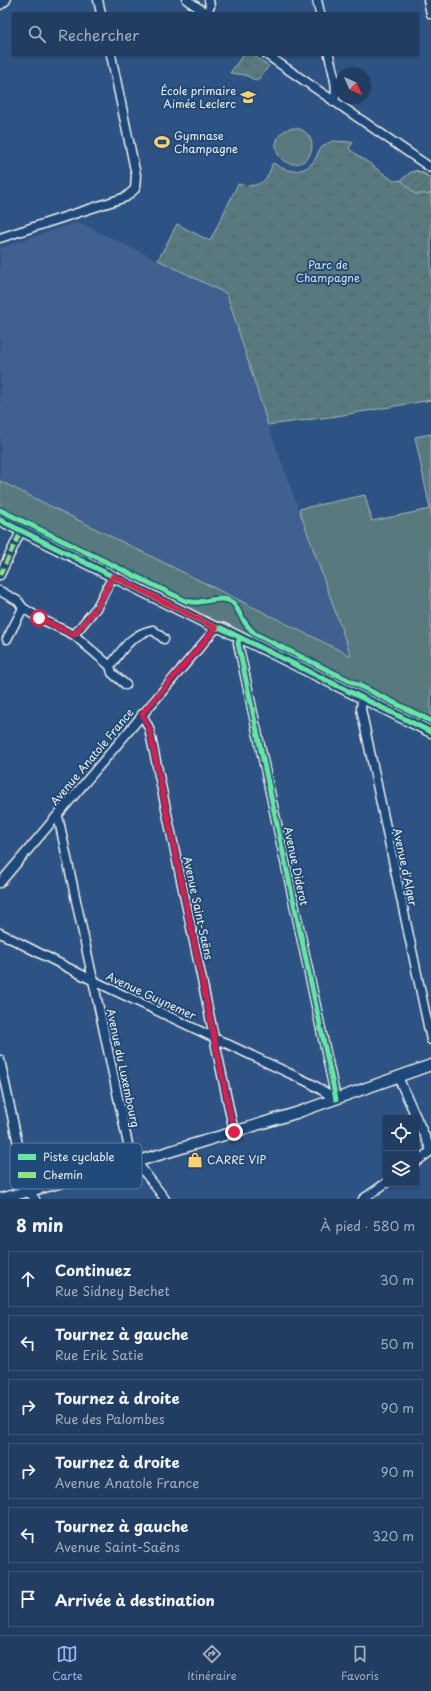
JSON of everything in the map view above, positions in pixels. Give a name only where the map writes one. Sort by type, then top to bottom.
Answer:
[{"type":"street","points":[[0,4],[5,0]]},
{"type":"street","points":[[98,0],[101,12]]},
{"type":"street","points":[[187,0],[205,12]]},
{"type":"street","points":[[207,12],[210,6],[209,0]]},
{"type":"street","points":[[317,0],[320,12]]},
{"type":"street","points":[[428,0],[431,14]]},
{"type":"street","points":[[0,238],[126,197],[135,189],[136,175],[110,56]]},
{"type":"street","points":[[268,56],[431,168]]},
{"type":"street","points":[[329,56],[337,95],[334,102]]},
{"type":"street","points":[[0,520],[216,628],[221,628],[431,732]]},
{"type":"street","points":[[0,574],[22,531]]},
{"type":"street","points":[[74,635],[97,607],[113,576]]},
{"type":"street","points":[[0,591],[18,601],[23,608],[39,618],[74,635],[110,666],[112,673],[126,685]]},
{"type":"street","points":[[6,639],[23,608]]},
{"type":"street","name":"Avenue Anatole France","points":[[0,883],[216,628]]},
{"type":"street","points":[[110,666],[129,642],[138,634],[153,630],[164,639]]},
{"type":"street","name":"Avenue Diderot","points":[[240,638],[238,643],[336,1099]]},
{"type":"street","name":"Avenue d'Alger","points":[[362,698],[361,709],[431,1040]]},
{"type":"street","name":"Avenue Saint-Saëns","points":[[142,714],[149,728],[234,1132]]},
{"type":"street","name":"Avenue du Luxembourg","points":[[58,816],[92,980],[130,1143]]},
{"type":"street","name":"Avenue Guynemer","points":[[0,933],[92,980],[312,1084],[336,1099]]},
{"type":"street","points":[[0,1060],[15,1143]]},
{"type":"street","points":[[142,1160],[336,1099],[431,1065]]},
{"type":"street","points":[[398,1077],[431,1151],[419,1160]]},
{"type":"street","points":[[142,1172],[165,1199]]},
{"type":"street","points":[[363,1199],[383,1185]]},
{"type":"street","points":[[0,1199],[24,1195],[44,1189]]},
{"type":"street","points":[[24,1195],[35,1199]]},
{"type":"shaded area","points":[[78,222],[227,294],[268,425],[352,656],[0,481],[0,248]]},
{"type":"green space","points":[[242,56],[254,56],[269,66],[257,81],[245,75],[230,73]]},
{"type":"green space","points":[[298,128],[307,133],[311,139],[311,153],[307,159],[298,164],[290,164],[281,159],[277,153],[276,142],[281,133],[287,129]]},
{"type":"green space","name":"Parc de Champagne","points":[[333,141],[353,142],[349,149],[394,181],[403,180],[413,171],[422,172],[431,178],[431,400],[337,416],[268,425],[227,294],[158,260],[177,224],[210,241],[238,184],[250,186],[260,183],[268,176],[272,164],[274,163],[284,169],[295,171],[305,168],[314,161],[324,145]]},
{"type":"green space","points":[[417,171],[431,178],[431,194],[415,194],[401,180],[411,172]]},
{"type":"green space","points":[[431,434],[431,728],[242,635],[228,624],[211,621],[0,516],[0,481],[351,656],[299,509],[365,495],[372,521],[430,509],[415,437]]},
{"type":"marked path","points":[[0,575],[21,531]]},
{"type":"marked path","points":[[74,635],[97,607],[113,576]]},
{"type":"cycle path","points":[[0,510],[186,601],[195,602],[223,599],[232,602],[246,624],[255,634],[431,721]]},
{"type":"cycle path","points":[[0,520],[216,628],[221,628],[431,732]]},
{"type":"cycle path","points":[[240,638],[238,643],[336,1099]]},
{"type":"place","name":"École primaire Aimée Leclerc","points":[[248,97]]},
{"type":"place","name":"Gymnase Champagne","points":[[162,142]]},
{"type":"place","name":"CARRE VIP","points":[[195,1160]]},
{"type":"route","points":[[39,618],[74,635],[97,607],[113,576],[216,628],[142,714],[149,728],[234,1132]]}]
